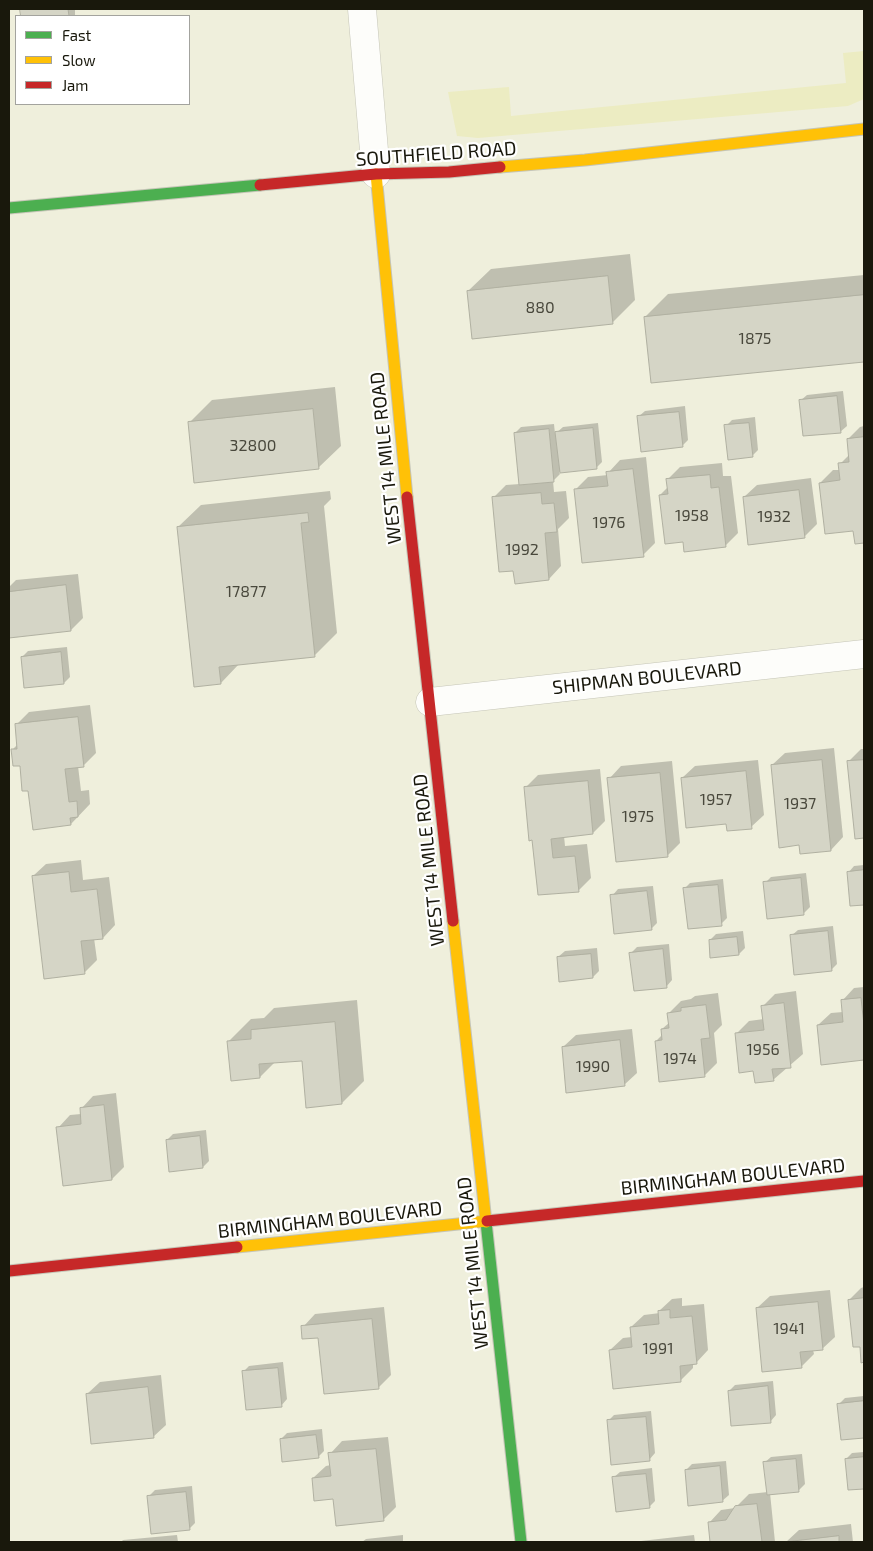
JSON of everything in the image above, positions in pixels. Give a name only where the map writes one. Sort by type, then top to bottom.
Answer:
[{"type":"main road","name":"SOUTHFIELD ROAD","points":[[9,208],[376,174],[450,172],[585,160],[864,129]]},
{"type":"main road","name":"WEST 14 MILE ROAD","points":[[376,174],[386,260],[396,392],[521,1542]]},
{"type":"main road","name":"BIRMINGHAM BOULEVARD","points":[[9,1270],[864,1181]]},
{"type":"street","points":[[362,9],[376,174]]},
{"type":"street","name":"SHIPMAN BOULEVARD","points":[[430,702],[864,654]]},
{"type":"green space","points":[[864,51],[864,99],[848,106],[478,138],[457,136],[448,92],[509,87],[511,116],[846,83],[843,53]]},
{"type":"building","points":[[20,9],[68,9],[69,15],[21,15]]},
{"type":"building","points":[[608,276],[613,324],[472,339],[467,291]]},
{"type":"building","points":[[864,295],[864,362],[651,383],[644,317]]},
{"type":"building","points":[[837,396],[841,433],[803,436],[799,400]]},
{"type":"building","points":[[313,409],[319,469],[194,483],[188,422]]},
{"type":"building","points":[[679,412],[683,447],[641,452],[637,416]]},
{"type":"building","points":[[749,423],[753,457],[728,460],[724,425]]},
{"type":"building","points":[[593,428],[597,469],[560,473],[555,432]]},
{"type":"building","points":[[549,429],[554,482],[519,485],[514,433]]},
{"type":"building","points":[[864,437],[864,543],[855,544],[853,531],[825,534],[819,483],[840,480],[838,463],[849,462],[847,439]]},
{"type":"building","points":[[633,469],[644,557],[582,563],[574,489],[608,486],[606,472]]},
{"type":"building","points":[[710,475],[711,488],[719,487],[726,547],[684,552],[683,542],[665,544],[659,495],[668,494],[666,479]]},
{"type":"building","points":[[799,490],[805,538],[748,545],[743,497]]},
{"type":"building","points":[[541,493],[542,504],[554,503],[557,532],[545,533],[549,580],[515,584],[513,571],[499,572],[492,497]]},
{"type":"building","points":[[308,513],[309,522],[301,523],[315,657],[219,667],[221,684],[194,687],[177,527]]},
{"type":"building","points":[[66,585],[71,631],[9,638],[9,592]]},
{"type":"building","points":[[61,652],[64,684],[24,688],[21,657]]},
{"type":"building","points":[[78,717],[84,767],[65,769],[69,802],[77,801],[78,817],[70,818],[71,825],[33,830],[28,791],[22,791],[20,766],[13,766],[11,749],[17,749],[15,724]]},
{"type":"building","points":[[822,760],[831,851],[800,854],[799,845],[779,848],[771,765]]},
{"type":"building","points":[[864,760],[864,838],[855,839],[847,761]]},
{"type":"building","points":[[746,771],[752,829],[727,831],[726,824],[686,828],[681,778]]},
{"type":"building","points":[[660,773],[668,857],[616,862],[607,778]]},
{"type":"building","points":[[588,781],[593,834],[551,839],[553,858],[575,856],[579,892],[538,895],[532,840],[529,841],[524,787]]},
{"type":"building","points":[[864,870],[864,905],[850,906],[847,872]]},
{"type":"building","points":[[69,872],[71,892],[97,889],[103,939],[81,941],[85,974],[44,979],[32,876]]},
{"type":"building","points":[[801,878],[804,915],[767,919],[763,882]]},
{"type":"building","points":[[718,885],[722,926],[688,929],[683,888]]},
{"type":"building","points":[[647,891],[652,930],[614,934],[610,895]]},
{"type":"building","points":[[828,931],[832,971],[794,975],[790,935]]},
{"type":"building","points":[[737,937],[739,955],[710,958],[709,940]]},
{"type":"building","points":[[663,949],[667,988],[634,991],[629,953]]},
{"type":"building","points":[[591,954],[593,978],[559,982],[557,957]]},
{"type":"building","points":[[861,998],[864,1025],[864,1060],[821,1065],[817,1025],[843,1022],[841,1000]]},
{"type":"building","points":[[784,1003],[791,1068],[772,1069],[774,1081],[755,1083],[753,1071],[739,1073],[735,1033],[764,1030],[761,1006]]},
{"type":"building","points":[[706,1005],[710,1038],[701,1039],[705,1077],[659,1082],[655,1041],[662,1040],[661,1029],[669,1028],[667,1013],[681,1011],[681,1008]]},
{"type":"building","points":[[335,1022],[342,1104],[306,1108],[302,1061],[259,1064],[260,1078],[231,1081],[227,1041],[251,1039],[251,1030]]},
{"type":"building","points":[[620,1040],[625,1086],[566,1093],[562,1047]]},
{"type":"building","points":[[104,1105],[112,1180],[63,1186],[56,1127],[81,1124],[80,1108]]},
{"type":"building","points":[[200,1136],[203,1168],[169,1172],[166,1140]]},
{"type":"building","points":[[864,1298],[864,1362],[861,1363],[860,1347],[853,1347],[848,1300]]},
{"type":"building","points":[[818,1302],[823,1350],[800,1352],[802,1368],[762,1372],[756,1308]]},
{"type":"building","points":[[670,1310],[670,1318],[692,1316],[697,1364],[680,1366],[681,1382],[613,1389],[609,1350],[632,1347],[630,1327],[659,1324],[658,1311]]},
{"type":"building","points":[[372,1319],[379,1389],[324,1394],[318,1338],[302,1339],[301,1326]]},
{"type":"building","points":[[278,1368],[282,1407],[246,1410],[242,1371]]},
{"type":"building","points":[[768,1386],[771,1423],[731,1426],[728,1391]]},
{"type":"building","points":[[148,1387],[154,1438],[91,1444],[86,1394]]},
{"type":"building","points":[[864,1401],[864,1438],[841,1440],[837,1404]]},
{"type":"building","points":[[646,1417],[650,1461],[611,1465],[607,1420]]},
{"type":"building","points":[[316,1435],[319,1458],[282,1462],[280,1439]]},
{"type":"building","points":[[376,1449],[384,1521],[336,1526],[333,1499],[314,1501],[312,1478],[331,1476],[328,1453]]},
{"type":"building","points":[[864,1457],[864,1489],[848,1490],[845,1459]]},
{"type":"building","points":[[796,1459],[799,1492],[767,1495],[763,1462]]},
{"type":"building","points":[[720,1466],[723,1502],[688,1506],[685,1470]]},
{"type":"building","points":[[646,1474],[650,1508],[616,1512],[612,1477]]},
{"type":"building","points":[[186,1492],[190,1530],[151,1534],[147,1496]]},
{"type":"building","points":[[757,1504],[762,1542],[710,1542],[708,1522],[726,1520],[735,1506]]},
{"type":"building","points":[[839,1536],[839,1542],[785,1542]]},
{"type":"traffic: fast","points":[[9,208],[260,185]]},
{"type":"traffic: fast","points":[[486,1222],[521,1542]]},
{"type":"traffic: slow","points":[[500,167],[585,160],[864,129]]},
{"type":"traffic: slow","points":[[376,174],[407,497]]},
{"type":"traffic: slow","points":[[453,921],[486,1222]]},
{"type":"traffic: slow","points":[[237,1247],[487,1221]]},
{"type":"traffic: jam","points":[[260,185],[376,174],[449,172],[500,167]]},
{"type":"traffic: jam","points":[[407,497],[453,921]]},
{"type":"traffic: jam","points":[[487,1221],[864,1181]]},
{"type":"traffic: jam","points":[[9,1271],[237,1247]]}]
